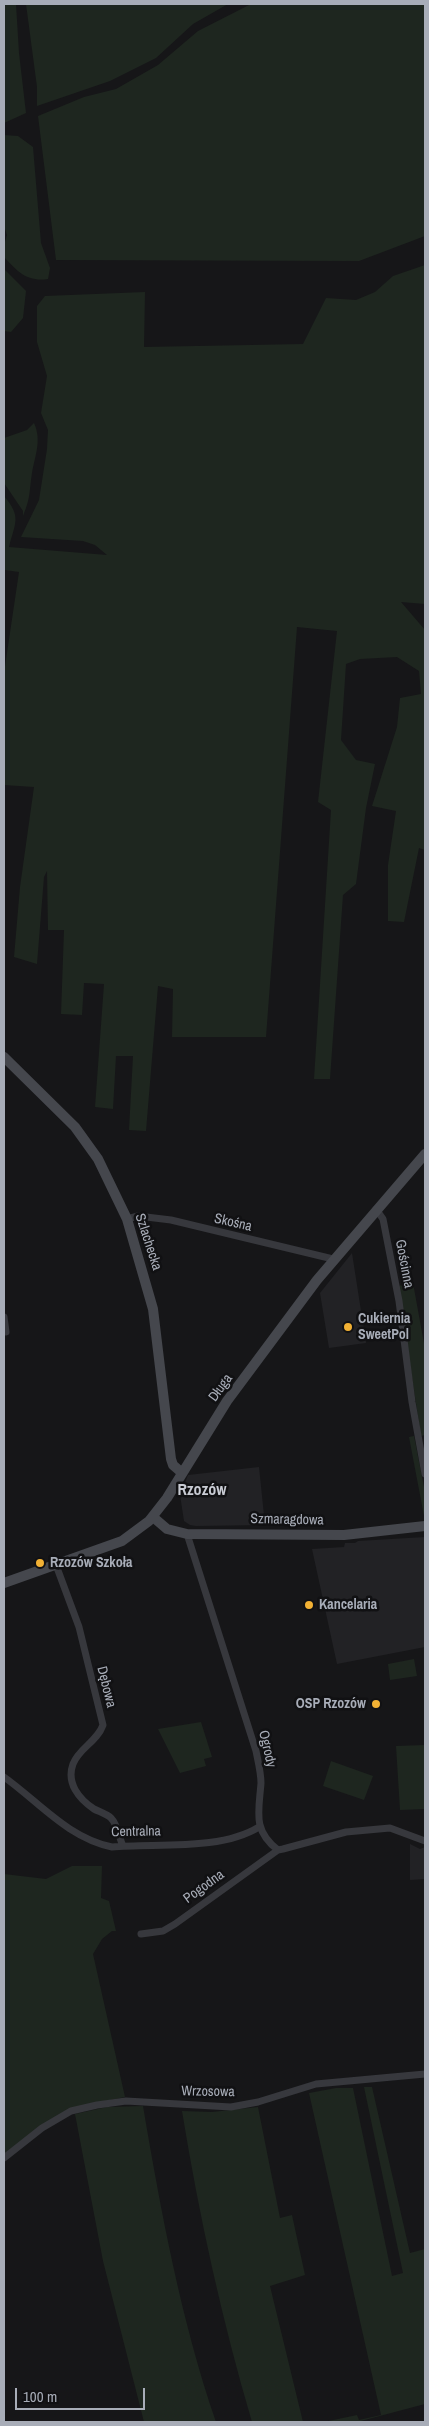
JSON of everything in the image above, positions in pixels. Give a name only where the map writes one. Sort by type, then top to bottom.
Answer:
[{"type":"street","name":"Szlachecka","points":[[4,1057],[75,1127],[98,1159],[128,1220],[153,1309],[171,1459],[173,1465],[181,1472]]},
{"type":"street","name":"Długa","points":[[4,1583],[122,1541],[153,1517],[167,1498],[181,1472],[227,1401],[333,1259],[425,1154]]},
{"type":"street","name":"Gościnna","points":[[376,1209],[383,1219],[399,1301],[412,1402],[425,1474]]},
{"type":"street","name":"Skośna","points":[[128,1220],[138,1216],[171,1220],[333,1259]]},
{"type":"street","points":[[4,1317],[6,1332]]},
{"type":"street","name":"Szmaragdowa","points":[[153,1517],[167,1529],[187,1534],[344,1535],[425,1526]]},
{"type":"street","name":"Ogrody","points":[[187,1534],[256,1752],[261,1781],[258,1797],[259,1828]]},
{"type":"street","name":"Dębowa","points":[[56,1565],[79,1627],[103,1725],[97,1738],[76,1758],[70,1774],[71,1782],[88,1805],[110,1817],[115,1823],[123,1846]]},
{"type":"street","name":"Centralna","points":[[4,1777],[61,1824],[97,1844],[112,1847],[221,1841],[259,1828]]},
{"type":"street","points":[[259,1828],[278,1850],[346,1832],[390,1828],[425,1841]]},
{"type":"street","name":"Pogodna","points":[[141,1934],[158,1932],[175,1924],[278,1850]]},
{"type":"street","name":"Wrzosowa","points":[[4,2158],[56,2119],[71,2111],[97,2105],[126,2101],[232,2107],[258,2102],[316,2084],[425,2074]]},
{"type":"shaded area","points":[[4,4],[16,4],[26,113],[4,123]]},
{"type":"shaded area","points":[[26,4],[228,4],[193,24],[156,58],[110,81],[37,106],[37,87]]},
{"type":"shaded area","points":[[251,4],[425,4],[425,236],[359,261],[56,260],[38,116],[84,97],[116,89],[158,65],[198,31]]},
{"type":"shaded area","points":[[4,135],[18,136],[33,147],[41,243],[50,268],[48,279],[34,279],[23,275],[4,257],[4,245],[7,235],[4,226]]},
{"type":"shaded area","points":[[425,265],[425,604],[401,602],[425,630],[425,850],[419,848],[404,922],[388,921],[388,865],[396,811],[372,806],[397,727],[400,698],[421,694],[419,671],[397,657],[360,659],[346,664],[341,740],[356,760],[375,764],[366,808],[356,884],[343,895],[330,1079],[314,1079],[331,810],[318,802],[337,631],[297,627],[266,1037],[172,1037],[173,989],[158,986],[146,1131],[129,1130],[133,1056],[116,1056],[113,1109],[95,1107],[104,984],[84,983],[82,1015],[61,1014],[64,930],[48,930],[47,871],[44,877],[37,964],[14,957],[20,887],[34,787],[4,785],[4,673],[19,572],[5,570],[4,576],[4,496],[13,509],[16,520],[9,547],[107,555],[95,545],[83,541],[21,537],[39,500],[47,449],[48,430],[41,413],[47,376],[37,342],[37,306],[45,296],[145,292],[144,347],[303,344],[326,298],[356,300],[375,292],[393,276]]},
{"type":"shaded area","points":[[4,269],[26,291],[23,318],[11,332],[4,331]]},
{"type":"shaded area","points":[[34,423],[37,448],[29,499],[23,516],[23,511],[4,483],[4,438],[27,430]]},
{"type":"shaded area","points":[[352,1253],[366,1343],[329,1348],[320,1293]]},
{"type":"shaded area","points":[[413,1283],[425,1349],[425,1435],[421,1436],[398,1286]]},
{"type":"shaded area","points":[[414,1436],[425,1492],[424,1516],[409,1437]]},
{"type":"shaded area","points":[[259,1467],[265,1525],[196,1526],[184,1521],[180,1495],[188,1475]]},
{"type":"shaded area","points":[[425,1537],[425,1647],[337,1664],[312,1549],[344,1547],[345,1543],[355,1543],[358,1541]]},
{"type":"shaded area","points":[[414,1659],[417,1676],[390,1680],[388,1664]]},
{"type":"shaded area","points":[[201,1722],[212,1757],[204,1759],[206,1766],[180,1773],[158,1729]]},
{"type":"shaded area","points":[[425,1745],[425,1809],[400,1810],[396,1746]]},
{"type":"shaded area","points":[[331,1761],[373,1776],[364,1800],[323,1786]]},
{"type":"shaded area","points":[[410,1844],[420,1849],[425,1847],[425,1879],[410,1880]]},
{"type":"shaded area","points":[[72,1866],[102,1866],[101,1898],[109,1901],[116,1931],[112,1931],[102,1939],[93,1954],[125,2097],[71,2108],[4,2155],[4,1874],[46,1879]]},
{"type":"shaded area","points":[[364,2087],[372,2087],[410,2253],[425,2249],[425,2404],[357,2422],[324,2422],[357,2415],[359,2420],[381,2415],[309,2093],[336,2088],[353,2088],[392,2276],[403,2273]]},
{"type":"shaded area","points":[[143,2106],[157,2186],[182,2305],[216,2422],[144,2422],[103,2261],[75,2114],[107,2107]]},
{"type":"shaded area","points":[[258,2107],[280,2218],[292,2215],[305,2275],[270,2286],[303,2422],[252,2422],[212,2268],[182,2111],[212,2112]]},
{"type":"place","name":"Cukiernia SweetPol","points":[[348,1327]]},
{"type":"place","name":"Rzozów Szkoła","points":[[40,1563]]},
{"type":"place","name":"Kancelaria","points":[[309,1605]]},
{"type":"place","name":"OSP Rzozów","points":[[376,1704]]},
{"type":"district","name":"Rzozów","points":[[202,1491]]}]
